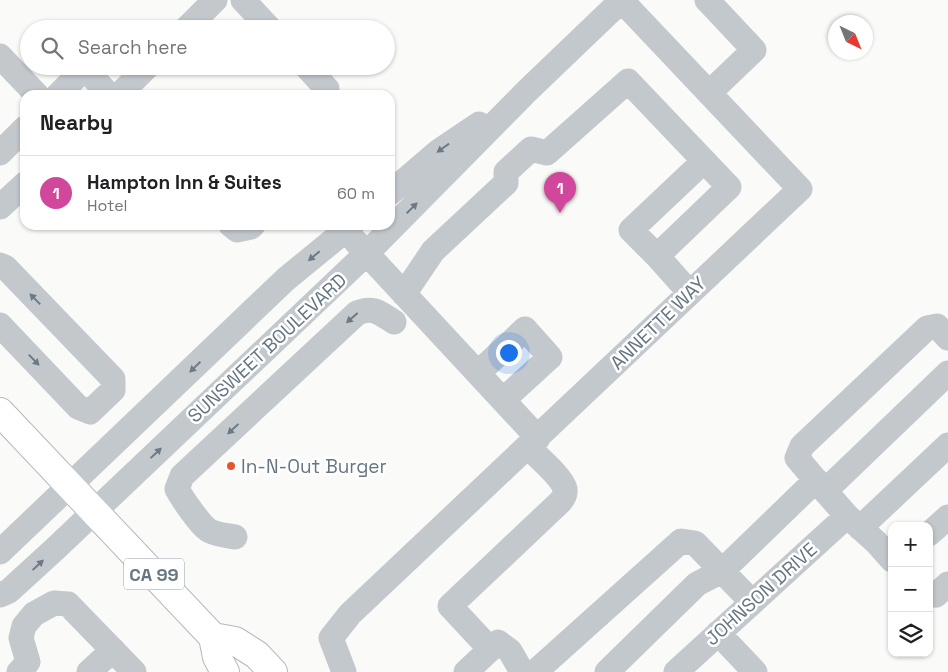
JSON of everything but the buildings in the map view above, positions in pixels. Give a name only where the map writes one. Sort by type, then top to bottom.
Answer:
[{"type":"highway","name":"CA 99","points":[[0,412],[213,637],[217,657],[225,672]]},
{"type":"highway","points":[[213,637],[235,641],[257,655],[273,672]]},
{"type":"street","points":[[195,20],[215,0]]},
{"type":"street","points":[[243,0],[262,20]]},
{"type":"street","name":"ANNETTE WAY","points":[[344,672],[331,638],[350,614],[800,189],[621,0]]},
{"type":"street","name":"SUNSWEET BOULEVARD","points":[[395,225],[527,91],[621,0]]},
{"type":"street","points":[[707,0],[754,50],[709,93]]},
{"type":"street","points":[[0,56],[32,90]]},
{"type":"street","points":[[63,90],[77,75]]},
{"type":"street","points":[[91,75],[105,90]]},
{"type":"street","points":[[124,90],[139,75]]},
{"type":"street","points":[[314,75],[326,90]]},
{"type":"street","points":[[404,294],[433,251],[506,183],[506,172],[531,149],[547,153],[628,81],[729,187],[657,256]]},
{"type":"street","name":"SUNSWEET BOULEVARD","points":[[395,188],[439,151],[527,91]]},
{"type":"street","points":[[0,153],[20,133]]},
{"type":"street","points":[[690,293],[631,230],[704,161]]},
{"type":"street","points":[[0,207],[20,189]]},
{"type":"street","name":"SUNSWEET BOULEVARD","points":[[0,552],[286,279],[343,230]]},
{"type":"street","points":[[348,230],[404,294],[503,400],[565,489],[564,497],[450,606],[490,649]]},
{"type":"street","name":"SUNSWEET BOULEVARD","points":[[0,595],[9,591],[390,230]]},
{"type":"street","points":[[0,265],[5,267],[113,379],[114,390],[90,412],[78,407],[0,325]]},
{"type":"street","points":[[235,537],[217,534],[207,529],[183,500],[177,489],[182,476],[357,313],[367,309],[376,311],[394,322]]},
{"type":"street","points":[[888,556],[853,522],[797,458],[802,446],[927,328],[937,326],[948,338]]},
{"type":"street","points":[[478,373],[526,329],[550,357],[503,400]]},
{"type":"street","points":[[607,672],[697,584],[722,571],[948,373]]},
{"type":"street","name":"JOHNSON DRIVE","points":[[676,672],[752,602],[948,445]]},
{"type":"street","points":[[933,530],[948,517]]},
{"type":"street","points":[[535,672],[681,541],[695,542],[752,602]]},
{"type":"street","points":[[933,594],[936,595],[948,584]]},
{"type":"street","points":[[0,595],[24,626]]},
{"type":"street","points":[[19,672],[28,662],[20,638],[24,626],[34,614],[54,603],[68,604],[134,672]]},
{"type":"street","points":[[718,633],[752,671]]},
{"type":"street","points":[[466,672],[498,642],[510,651],[522,672]]},
{"type":"street","points":[[89,672],[113,650]]},
{"type":"place","name":"Hampton Inn & Suites","points":[[560,213]]},
{"type":"place","name":"In-N-Out Burger","points":[[231,466]]}]
